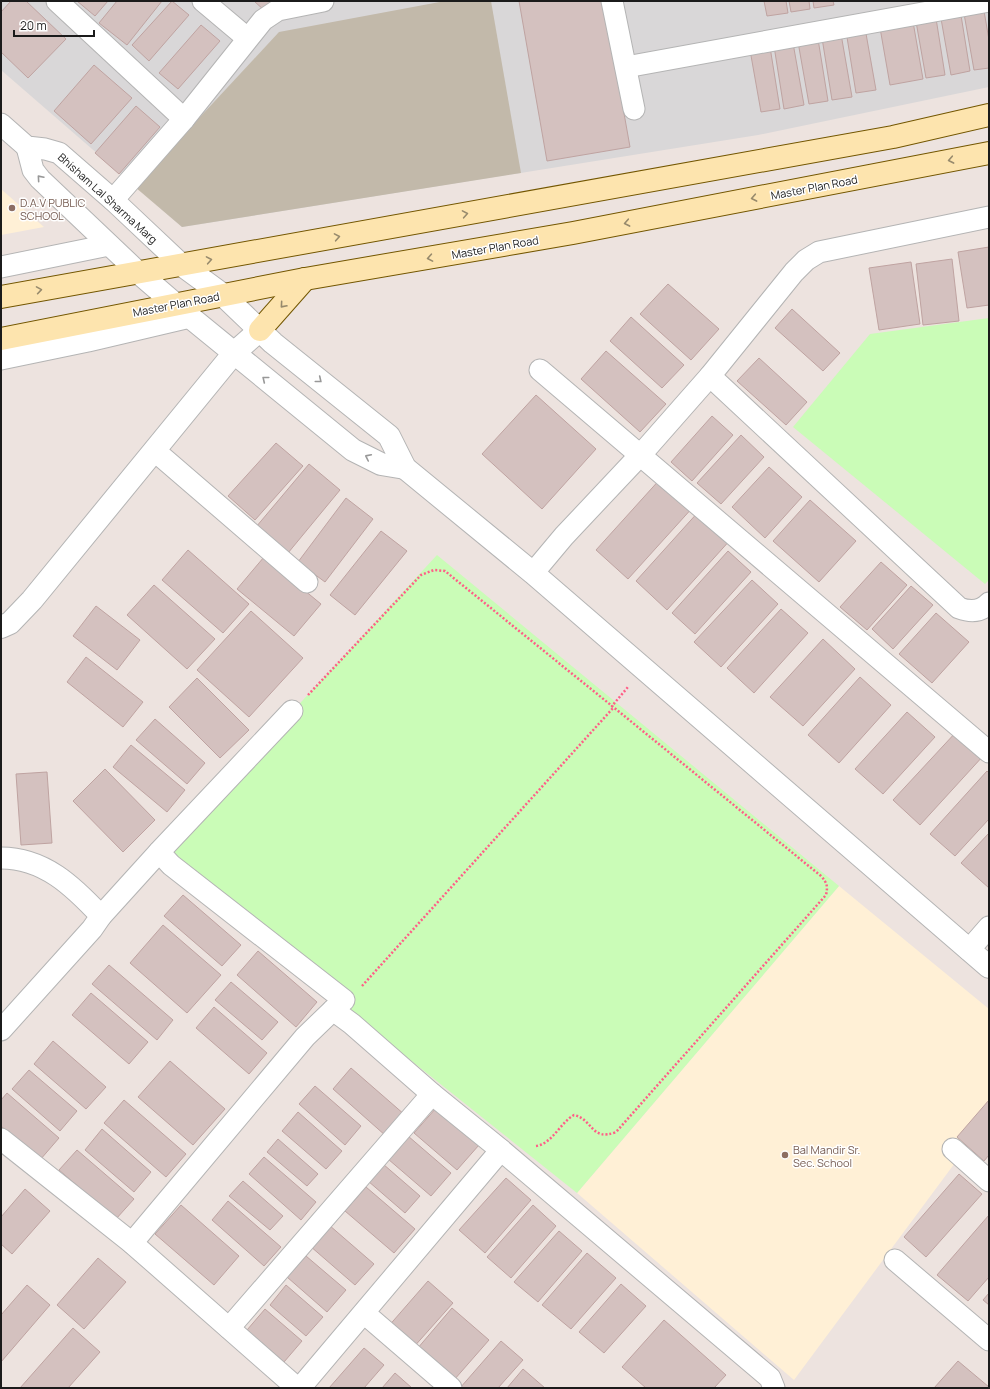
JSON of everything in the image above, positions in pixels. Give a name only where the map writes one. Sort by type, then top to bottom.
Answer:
[{"type":"main road","points":[[1,297],[893,137],[989,115]]},
{"type":"main road","name":"Master Plan Road","points":[[1,339],[183,311],[223,295],[305,279],[573,233],[989,153]]},
{"type":"main road","points":[[260,330],[305,279]]},
{"type":"street","points":[[57,1],[184,119]]},
{"type":"street","points":[[202,1],[246,38]]},
{"type":"street","points":[[113,200],[184,119],[246,38],[263,20],[278,10],[323,1]]},
{"type":"street","points":[[612,1],[634,109]]},
{"type":"street","points":[[626,66],[989,1]]},
{"type":"street","points":[[1,124],[27,147],[33,170],[40,179],[139,273],[183,311],[353,450],[381,464],[406,468]]},
{"type":"street","name":"Bhisham Lal Sharma Marg","points":[[27,147],[45,148],[59,153],[113,200],[182,265]]},
{"type":"street","points":[[533,573],[564,536],[640,455],[710,376],[794,272],[813,256],[819,252],[842,246],[989,217]]},
{"type":"street","points":[[1,267],[109,245]]},
{"type":"street","points":[[182,265],[223,295],[260,330],[389,436],[406,468],[533,573],[989,967]]},
{"type":"street","points":[[1,359],[88,342],[183,311]]},
{"type":"street","points":[[1,627],[10,623],[32,600],[234,353],[260,330]]},
{"type":"street","points":[[540,370],[989,752]]},
{"type":"street","points":[[710,376],[959,608],[968,611],[977,610],[989,603]]},
{"type":"street","points":[[155,451],[307,582]]},
{"type":"street","points":[[1,1030],[159,852],[292,711]]},
{"type":"street","points":[[159,852],[171,865],[338,1005],[352,1024],[432,1094],[501,1150],[770,1378],[774,1388]]},
{"type":"street","points":[[1,858],[32,862],[48,869],[101,916]]},
{"type":"street","points":[[968,950],[989,927]]},
{"type":"street","points":[[132,1243],[305,1037],[338,1005]]},
{"type":"street","points":[[229,1328],[432,1094]]},
{"type":"street","points":[[1,1138],[132,1243],[297,1388]]},
{"type":"street","points":[[300,1388],[501,1150]]},
{"type":"street","points":[[953,1150],[989,1181]]},
{"type":"street","points":[[895,1260],[989,1340]]},
{"type":"street","points":[[364,1313],[451,1388]]},
{"type":"path","points":[[292,711],[421,575],[434,570],[445,571],[821,876],[826,882],[828,888],[826,894],[616,1132],[607,1136],[599,1135],[580,1116],[574,1115],[568,1119],[544,1145],[537,1147],[530,1144]]},
{"type":"path","points":[[338,1005],[347,1002],[613,707],[644,669]]},
{"type":"shaded area","points":[[1,1],[989,1],[989,87],[758,135],[182,227],[1,70]]},
{"type":"shaded area","points":[[445,1],[491,1],[521,173],[182,227],[135,187],[279,32]]},
{"type":"shaded area","name":"D.A.V PUBLIC SCHOOL","points":[[1,189],[44,227],[1,235]]},
{"type":"shaded area","name":"Bal Mandir Sr. Sec. School","points":[[839,886],[989,1009],[989,1117],[794,1380],[577,1193]]},
{"type":"green space","points":[[989,318],[989,580],[985,584],[793,427],[870,334]]},
{"type":"green space","points":[[437,555],[839,886],[577,1193],[157,858]]},
{"type":"building","points":[[11,1],[26,1],[66,39],[28,78],[1,52],[1,12]]},
{"type":"building","points":[[77,1],[108,1],[95,16]]},
{"type":"building","points":[[117,1],[162,1],[127,45],[99,23]]},
{"type":"building","points":[[172,1],[189,15],[149,61],[132,45]]},
{"type":"building","points":[[254,1],[274,1],[265,11]]},
{"type":"building","points":[[519,1],[604,1],[630,147],[547,161]]},
{"type":"building","points":[[764,1],[786,1],[788,13],[767,16]]},
{"type":"building","points":[[789,1],[809,1],[810,9],[791,12]]},
{"type":"building","points":[[813,1],[833,1],[834,5],[814,8]]},
{"type":"building","points":[[983,5],[989,40],[989,68],[974,70],[963,8]]},
{"type":"building","points":[[960,9],[970,71],[951,75],[940,13]]},
{"type":"building","points":[[935,12],[945,75],[926,78],[915,16]]},
{"type":"building","points":[[912,16],[923,79],[890,85],[879,22]]},
{"type":"building","points":[[201,25],[220,41],[178,89],[159,73]]},
{"type":"building","points":[[865,28],[876,90],[856,93],[846,31]]},
{"type":"building","points":[[841,34],[852,97],[832,100],[822,38]]},
{"type":"building","points":[[818,39],[828,101],[809,104],[798,42]]},
{"type":"building","points":[[793,43],[804,105],[784,109],[774,46]]},
{"type":"building","points":[[770,47],[780,109],[761,112],[750,50]]},
{"type":"building","points":[[94,65],[132,98],[91,144],[54,111]]},
{"type":"building","points":[[136,106],[160,127],[119,174],[95,153]]},
{"type":"building","points":[[989,247],[989,305],[967,308],[958,252]]},
{"type":"building","points":[[952,259],[959,321],[923,325],[916,264]]},
{"type":"building","points":[[911,262],[920,324],[879,330],[869,268]]},
{"type":"building","points":[[668,284],[719,329],[691,360],[640,314]]},
{"type":"building","points":[[792,309],[840,353],[823,371],[775,328]]},
{"type":"building","points":[[631,317],[684,365],[662,388],[610,341]]},
{"type":"building","points":[[606,351],[666,404],[640,432],[581,379]]},
{"type":"building","points":[[759,358],[807,402],[786,425],[737,381]]},
{"type":"building","points":[[536,395],[596,449],[542,509],[482,454]]},
{"type":"building","points":[[712,416],[733,435],[692,481],[671,462]]},
{"type":"building","points":[[741,435],[764,457],[721,504],[697,483]]},
{"type":"building","points":[[276,443],[303,466],[255,520],[228,496]]},
{"type":"building","points":[[309,464],[340,490],[288,553],[256,527]]},
{"type":"building","points":[[769,467],[802,497],[765,538],[732,507]]},
{"type":"building","points":[[662,477],[694,506],[628,579],[596,550]]},
{"type":"building","points":[[346,498],[373,519],[325,582],[298,562]]},
{"type":"building","points":[[810,500],[856,541],[819,582],[773,541]]},
{"type":"building","points":[[700,510],[732,538],[667,610],[636,581]]},
{"type":"building","points":[[381,531],[407,551],[355,615],[330,595]]},
{"type":"building","points":[[188,550],[249,604],[223,633],[162,580]]},
{"type":"building","points":[[728,551],[751,572],[695,634],[672,613]]},
{"type":"building","points":[[264,557],[321,604],[294,636],[237,589]]},
{"type":"building","points":[[881,562],[907,585],[867,630],[840,607]]},
{"type":"building","points":[[752,580],[778,604],[721,667],[694,642]]},
{"type":"building","points":[[154,585],[215,639],[187,669],[127,615]]},
{"type":"building","points":[[911,586],[933,605],[893,649],[872,629]]},
{"type":"building","points":[[96,606],[140,640],[117,670],[73,636]]},
{"type":"building","points":[[781,609],[808,633],[754,693],[727,668]]},
{"type":"building","points":[[251,611],[303,658],[249,717],[197,670]]},
{"type":"building","points":[[936,613],[969,642],[932,683],[899,654]]},
{"type":"building","points":[[823,639],[855,669],[803,726],[770,697]]},
{"type":"building","points":[[86,657],[143,702],[123,727],[67,682]]},
{"type":"building","points":[[860,677],[891,705],[839,763],[808,735]]},
{"type":"building","points":[[197,678],[249,730],[220,758],[169,707]]},
{"type":"building","points":[[907,712],[935,737],[883,794],[855,769]]},
{"type":"building","points":[[155,719],[205,763],[187,784],[136,740]]},
{"type":"building","points":[[957,731],[984,755],[920,825],[893,800]]},
{"type":"building","points":[[131,745],[185,790],[167,812],[113,767]]},
{"type":"building","points":[[105,769],[155,820],[123,852],[73,801]]},
{"type":"building","points":[[987,771],[989,773],[989,819],[955,856],[930,834]]},
{"type":"building","points":[[47,772],[52,843],[21,845],[16,774]]},
{"type":"building","points":[[989,833],[989,888],[961,863]]},
{"type":"building","points":[[183,895],[241,945],[222,966],[164,916]]},
{"type":"building","points":[[163,925],[221,975],[187,1013],[130,963]]},
{"type":"building","points":[[258,951],[317,1002],[296,1027],[237,975]]},
{"type":"building","points":[[109,965],[173,1020],[157,1040],[92,984]]},
{"type":"building","points":[[231,982],[278,1022],[262,1040],[215,1000]]},
{"type":"building","points":[[91,993],[148,1042],[129,1064],[72,1015]]},
{"type":"building","points":[[214,1007],[267,1053],[249,1074],[196,1028]]},
{"type":"building","points":[[53,1041],[106,1087],[86,1109],[34,1064]]},
{"type":"building","points":[[170,1061],[225,1109],[193,1145],[138,1097]]},
{"type":"building","points":[[351,1068],[405,1115],[386,1136],[333,1089]]},
{"type":"building","points":[[29,1070],[77,1111],[60,1131],[12,1089]]},
{"type":"building","points":[[315,1086],[361,1126],[345,1145],[299,1104]]},
{"type":"building","points":[[7,1093],[59,1138],[40,1160],[1,1126],[1,1100]]},
{"type":"building","points":[[124,1100],[186,1154],[166,1177],[104,1123]]},
{"type":"building","points":[[989,1100],[989,1155],[984,1161],[957,1137]]},
{"type":"building","points":[[436,1108],[479,1145],[457,1170],[414,1133]]},
{"type":"building","points":[[298,1112],[342,1151],[326,1169],[282,1131]]},
{"type":"building","points":[[102,1129],[151,1172],[134,1192],[85,1150]]},
{"type":"building","points":[[408,1136],[451,1173],[431,1196],[388,1159]]},
{"type":"building","points":[[278,1139],[318,1174],[307,1186],[267,1152]]},
{"type":"building","points":[[77,1150],[134,1199],[116,1219],[59,1170]]},
{"type":"building","points":[[264,1157],[316,1202],[301,1220],[249,1174]]},
{"type":"building","points":[[383,1164],[420,1196],[405,1213],[368,1181]]},
{"type":"building","points":[[959,1174],[982,1194],[926,1257],[904,1237]]},
{"type":"building","points":[[506,1178],[531,1200],[485,1253],[459,1230]]},
{"type":"building","points":[[243,1181],[283,1216],[270,1230],[229,1196]]},
{"type":"building","points":[[366,1187],[415,1229],[394,1253],[345,1211]]},
{"type":"building","points":[[25,1189],[50,1211],[12,1254],[1,1244],[1,1217]]},
{"type":"building","points":[[228,1201],[281,1247],[264,1266],[212,1220]]},
{"type":"building","points":[[181,1205],[239,1256],[214,1285],[155,1234]]},
{"type":"building","points":[[533,1205],[556,1226],[511,1278],[487,1257]]},
{"type":"building","points":[[989,1215],[989,1277],[968,1301],[937,1275]]},
{"type":"building","points":[[329,1225],[374,1264],[355,1285],[310,1246]]},
{"type":"building","points":[[559,1231],[582,1251],[538,1302],[514,1282]]},
{"type":"building","points":[[587,1253],[616,1278],[571,1329],[542,1305]]},
{"type":"building","points":[[306,1256],[346,1290],[327,1312],[287,1277]]},
{"type":"building","points":[[98,1258],[126,1282],[84,1329],[57,1305]]},
{"type":"building","points":[[428,1281],[453,1303],[412,1349],[387,1328]]},
{"type":"building","points":[[621,1284],[646,1306],[604,1353],[579,1332]]},
{"type":"building","points":[[27,1285],[50,1305],[1,1362],[1,1315]]},
{"type":"building","points":[[286,1285],[323,1317],[306,1336],[270,1305]]},
{"type":"building","points":[[989,1293],[989,1305],[983,1300]]},
{"type":"building","points":[[452,1308],[489,1340],[454,1380],[417,1349]]},
{"type":"building","points":[[265,1309],[302,1341],[284,1362],[247,1330]]},
{"type":"building","points":[[664,1320],[726,1375],[714,1388],[646,1388],[622,1367]]},
{"type":"building","points":[[73,1328],[100,1352],[68,1388],[20,1388]]},
{"type":"building","points":[[501,1341],[523,1360],[498,1388],[460,1388]]},
{"type":"building","points":[[364,1348],[384,1365],[364,1388],[329,1388]]},
{"type":"building","points":[[958,1361],[989,1387],[989,1388],[934,1388]]},
{"type":"building","points":[[523,1369],[545,1388],[507,1388]]},
{"type":"building","points":[[395,1373],[412,1388],[382,1388]]},
{"type":"place","name":"D.A.V PUBLIC SCHOOL","points":[[12,208]]},
{"type":"place","name":"Bal Mandir Sr. Sec. School","points":[[785,1155]]}]
